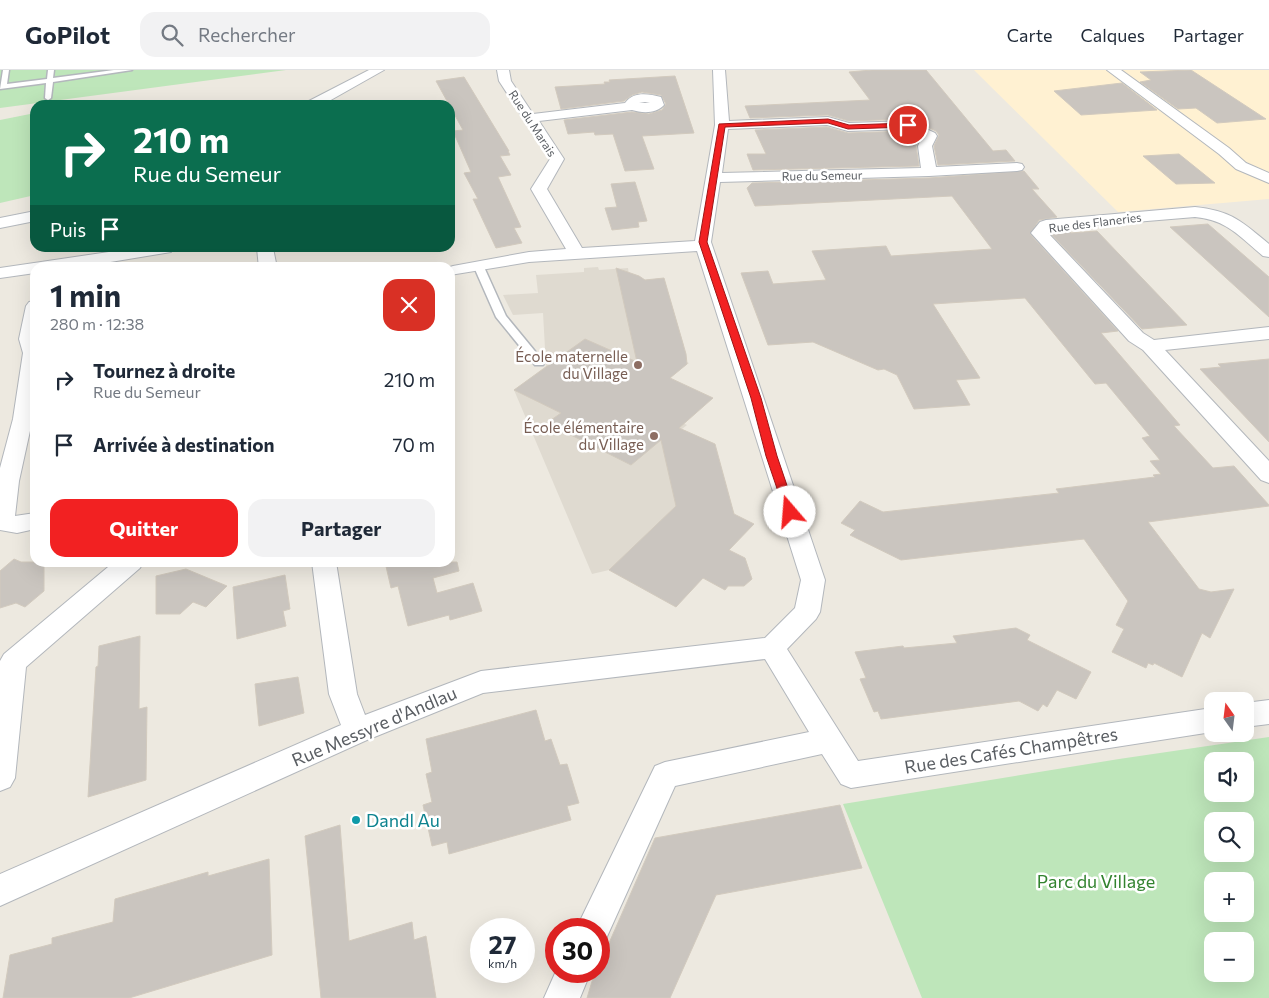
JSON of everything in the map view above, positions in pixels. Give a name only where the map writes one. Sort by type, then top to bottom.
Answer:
[{"type":"street","points":[[321,100],[378,70]]},
{"type":"street","name":"Rue du Marais","points":[[503,70],[504,81],[557,159],[539,189],[576,253]]},
{"type":"street","points":[[598,918],[664,774],[829,740],[772,648],[807,612],[813,580],[703,242],[722,125],[719,70]]},
{"type":"street","points":[[1115,72],[1120,86],[1127,91],[1161,105],[1224,151],[1241,166],[1269,178]]},
{"type":"street","points":[[530,118],[632,106]]},
{"type":"street","points":[[722,125],[828,121],[848,127],[908,125],[930,136],[925,146],[929,172]]},
{"type":"street","points":[[1224,151],[1269,170]]},
{"type":"street","name":"Rue du Semeur","points":[[714,178],[929,172],[1017,167]]},
{"type":"street","name":"Rue des Flaneries","points":[[1150,346],[1136,337],[1039,232],[1046,225],[1186,212],[1215,214],[1231,221],[1269,252]]},
{"type":"street","points":[[0,224],[30,217]]},
{"type":"street","points":[[455,272],[529,257],[705,245]]},
{"type":"street","points":[[72,262],[138,252]]},
{"type":"street","points":[[0,273],[30,268]]},
{"type":"street","points":[[1150,346],[1269,333]]},
{"type":"street","points":[[1150,346],[1269,475]]},
{"type":"street","points":[[30,405],[29,418],[8,481],[2,522],[17,525],[30,522]]},
{"type":"street","points":[[0,778],[13,662],[125,567]]},
{"type":"street","points":[[325,567],[343,694],[357,731]]},
{"type":"street","name":"Rue Messyre d'Andlau","points":[[0,890],[357,731],[481,682],[772,648]]},
{"type":"street","points":[[1254,714],[1269,712]]},
{"type":"street","name":"Rue des Cafés Champêtres","points":[[829,740],[851,775],[1204,721]]},
{"type":"street","points":[[562,998],[569,983]]},
{"type":"lane","points":[[6,70],[2,86],[129,70]]},
{"type":"lane","points":[[48,98],[51,70]]},
{"type":"lane","points":[[479,266],[501,317],[539,363]]},
{"type":"shaded area","points":[[974,70],[1269,70],[1269,199],[1118,212]]},
{"type":"shaded area","points":[[598,267],[599,270],[628,268],[629,275],[639,276],[644,280],[664,278],[684,346],[680,349],[686,354],[684,361],[689,363],[668,379],[670,417],[687,425],[682,429],[713,443],[734,514],[609,570],[592,574],[514,390],[546,366],[543,313],[513,315],[503,295],[538,293],[536,275],[584,272],[584,268]]},
{"type":"green space","points":[[0,70],[286,70],[60,100],[30,100],[30,104],[0,108]]},
{"type":"green space","points":[[30,114],[30,196],[0,203],[0,120]]},
{"type":"green space","name":"Parc du Village","points":[[1269,737],[1269,998],[922,998],[843,804],[1119,759],[1235,742],[1254,742],[1254,739]]},
{"type":"building","points":[[926,70],[993,151],[1006,150],[1015,161],[938,165],[934,146],[939,135],[936,131],[909,119],[849,121],[828,115],[750,118],[745,106],[870,100],[849,72]]},
{"type":"building","points":[[1191,70],[1266,119],[1217,123],[1196,108],[1178,109],[1140,82],[1151,80],[1140,72]]},
{"type":"building","points":[[675,76],[694,133],[642,136],[654,169],[625,171],[613,134],[595,135],[594,132],[568,134],[564,120],[632,112],[649,114],[662,110],[666,104],[661,95],[642,92],[632,95],[624,101],[561,109],[555,87],[605,84],[604,82],[610,82],[609,80]]},
{"type":"building","points":[[464,77],[509,151],[510,155],[500,156],[511,175],[498,177],[521,227],[514,228],[522,243],[496,248],[473,199],[478,199],[464,173],[471,172],[455,136],[455,131],[463,130],[455,115],[455,100],[446,100],[436,81]]},
{"type":"building","points":[[1122,83],[1157,110],[1081,115],[1054,91]]},
{"type":"building","points":[[827,127],[848,133],[907,131],[920,138],[916,146],[919,166],[753,170],[747,154],[766,154],[755,130]]},
{"type":"building","points":[[1179,154],[1215,183],[1176,184],[1143,156]]},
{"type":"building","points":[[1024,171],[1039,189],[1032,189],[1057,217],[1039,220],[1030,234],[1118,331],[1101,333],[1180,425],[1174,426],[1213,468],[1234,466],[1269,505],[1148,522],[1199,589],[1211,592],[1234,589],[1210,638],[1202,633],[1182,677],[1154,663],[1153,665],[1148,663],[1146,668],[1112,652],[1124,629],[1116,625],[1128,601],[1084,539],[901,560],[850,535],[855,530],[841,523],[860,501],[883,512],[1059,493],[1056,489],[1155,477],[1153,475],[1161,474],[1150,461],[1160,460],[1142,438],[1150,436],[1106,383],[1095,384],[1025,298],[933,304],[980,378],[956,380],[970,405],[914,409],[897,375],[884,369],[878,370],[813,342],[768,345],[741,273],[768,271],[773,284],[826,280],[812,251],[886,246],[891,256],[992,249],[952,196],[755,206],[747,188],[752,183],[929,178]]},
{"type":"building","points":[[635,182],[647,221],[638,222],[639,227],[612,230],[605,208],[617,207],[611,184]]},
{"type":"building","points":[[1208,224],[1269,277],[1269,317],[1170,227]]},
{"type":"building","points":[[1068,229],[1071,233],[1097,231],[1187,325],[1142,329],[1050,233],[1052,231]]},
{"type":"building","points":[[616,268],[645,280],[664,278],[686,354],[687,364],[670,378],[713,398],[679,428],[715,444],[734,514],[754,524],[729,550],[745,558],[752,579],[744,586],[728,586],[725,590],[703,578],[676,607],[609,570],[676,506],[661,440],[631,465],[547,423],[561,413],[514,390],[585,339],[637,362]]},
{"type":"building","points":[[1269,359],[1269,442],[1200,369],[1221,367],[1218,364]]},
{"type":"building","points":[[14,559],[21,562],[30,562],[30,567],[44,567],[44,591],[25,607],[16,603],[0,608],[0,571]]},
{"type":"building","points":[[455,562],[457,562],[459,571],[433,578],[437,593],[473,583],[482,611],[450,620],[449,615],[408,626],[398,586],[391,588],[386,567],[455,567]]},
{"type":"building","points":[[186,569],[227,586],[206,607],[193,602],[180,614],[156,614],[156,576]]},
{"type":"building","points":[[285,575],[290,609],[283,611],[286,626],[237,639],[233,587]]},
{"type":"building","points":[[1016,628],[1030,635],[1027,640],[1091,672],[1076,699],[1057,690],[1047,707],[1043,704],[1038,711],[1019,701],[881,719],[878,711],[874,712],[860,679],[866,678],[855,652],[903,646],[904,648],[957,643],[953,636]]},
{"type":"building","points":[[140,636],[139,709],[147,707],[146,780],[88,797],[99,646]]},
{"type":"building","points":[[298,677],[304,713],[259,726],[255,684]]},
{"type":"building","points":[[536,710],[545,741],[551,739],[560,765],[567,764],[579,803],[567,806],[571,820],[449,854],[447,842],[432,846],[423,805],[432,802],[426,774],[432,772],[426,739]]},
{"type":"building","points":[[840,805],[862,868],[716,895],[670,998],[587,998],[592,983],[610,983],[610,941],[655,838]]},
{"type":"building","points":[[340,825],[349,941],[412,922],[414,940],[426,936],[436,998],[321,998],[305,836]]},
{"type":"building","points":[[269,859],[272,955],[129,998],[3,998],[10,955],[52,944],[52,938],[113,922],[115,899],[208,872],[208,876]]},
{"type":"place","name":"École maternelle du Village","points":[[638,365]]},
{"type":"place","name":"École élémentaire du Village","points":[[654,436]]},
{"type":"place","name":"Dandl Au","points":[[356,820]]},
{"type":"route","points":[[790,512],[756,398],[703,242],[722,125],[828,121],[848,127],[908,125]]}]
